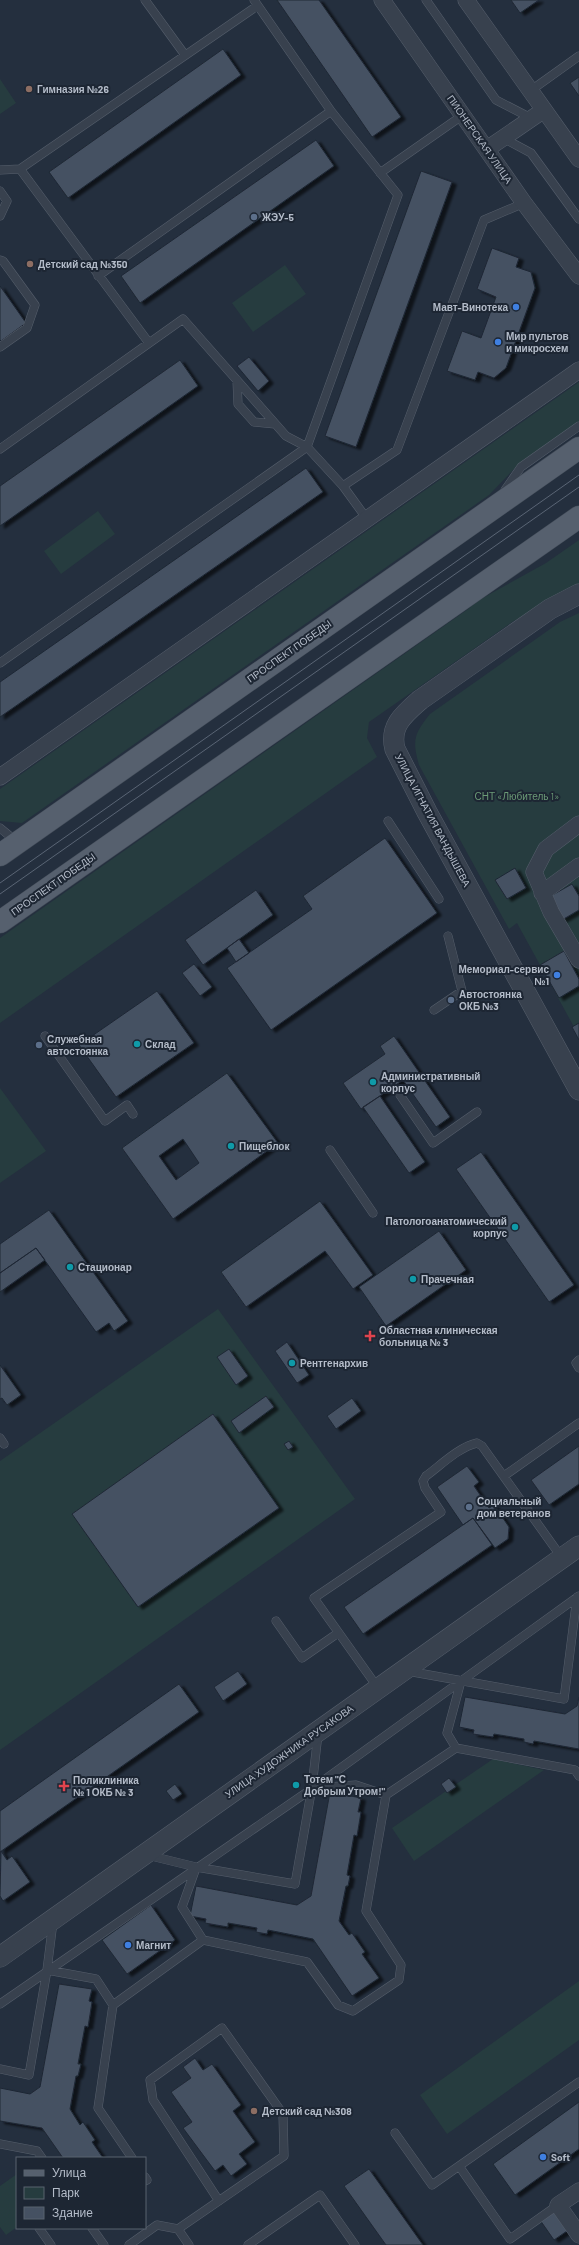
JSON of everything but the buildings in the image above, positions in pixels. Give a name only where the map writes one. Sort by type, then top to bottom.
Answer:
[{"type":"main road","name":"ПРОСПЕКТ ПОБЕДЫ","points":[[0,855],[579,448]]},
{"type":"main road","name":"ПРОСПЕКТ ПОБЕДЫ","points":[[0,922],[579,517]]},
{"type":"street","name":"ПИОНЕРСКАЯ УЛИЦА","points":[[382,0],[524,203],[579,276]]},
{"type":"street","points":[[466,0],[579,159]]},
{"type":"street","points":[[487,149],[544,110]]},
{"type":"street","points":[[0,777],[579,370]]},
{"type":"street","name":"УЛИЦА ИГНАТИЯ ВАНДЫШЕВА","points":[[579,594],[550,609],[420,700],[402,716],[395,727],[392,740],[395,750],[427,812],[579,1090]]},
{"type":"street","points":[[579,824],[546,849],[534,872],[551,912],[579,960]]},
{"type":"street","points":[[542,893],[579,866]]},
{"type":"street","name":"УЛИЦА ХУДОЖНИКА РУСАКОВА","points":[[0,1957],[402,1670],[579,1546]]},
{"type":"street","points":[[579,2191],[558,2205],[579,2235]]},
{"type":"lane","points":[[145,0],[185,55]]},
{"type":"lane","points":[[426,0],[496,100],[531,118]]},
{"type":"lane","points":[[0,170],[20,169],[185,55],[255,3],[332,111],[398,195],[307,447],[0,663]]},
{"type":"lane","points":[[530,90],[579,56]]},
{"type":"lane","points":[[98,276],[332,111]]},
{"type":"lane","points":[[380,173],[463,115]]},
{"type":"lane","points":[[503,138],[531,153],[579,220]]},
{"type":"lane","points":[[20,169],[149,343]]},
{"type":"lane","points":[[0,191],[7,201],[0,216]]},
{"type":"lane","points":[[343,486],[397,450],[484,220],[524,203]]},
{"type":"lane","points":[[0,260],[4,261],[35,305],[27,328],[0,347]]},
{"type":"lane","points":[[0,449],[183,319],[286,436],[307,447],[343,486],[367,520]]},
{"type":"lane","points":[[237,380],[238,404],[254,422],[275,424]]},
{"type":"lane","points":[[494,507],[521,467],[579,426]]},
{"type":"lane","points":[[388,821],[439,899]]},
{"type":"lane","points":[[0,828],[18,843]]},
{"type":"lane","points":[[434,1010],[462,991],[448,936]]},
{"type":"lane","points":[[45,1036],[105,1122],[127,1105],[134,1114]]},
{"type":"lane","points":[[400,1095],[434,1143],[477,1112]]},
{"type":"lane","points":[[330,1150],[373,1213]]},
{"type":"lane","points":[[579,1360],[576,1363],[579,1368]]},
{"type":"lane","points":[[504,1476],[579,1422]]},
{"type":"lane","points":[[378,1688],[314,1598],[441,1512],[425,1488],[423,1481],[426,1476],[470,1444],[477,1443],[482,1446],[562,1558]]},
{"type":"lane","points":[[402,1670],[564,1699],[578,1597]]},
{"type":"lane","points":[[0,2004],[312,1787],[578,1597]]},
{"type":"lane","points":[[276,1621],[302,1658],[338,1633]]},
{"type":"lane","points":[[456,1748],[447,1733],[461,1681]]},
{"type":"lane","points":[[144,1854],[196,1867],[295,1884],[312,1787],[318,1730]]},
{"type":"lane","points":[[196,1867],[182,1907],[203,1940],[307,1962],[338,2005],[353,2011],[399,1980],[402,1965],[366,1911],[386,1795],[456,1748],[575,1770],[579,1776]]},
{"type":"lane","points":[[312,1787],[356,1785],[386,1795]]},
{"type":"lane","points":[[0,2069],[29,2075],[48,1970],[54,1918]]},
{"type":"lane","points":[[113,2005],[203,1940]]},
{"type":"lane","points":[[48,1970],[96,1979],[113,2005],[98,2108],[131,2157]]},
{"type":"lane","points":[[178,2229],[219,2201],[284,2156],[283,2114],[222,2028],[150,2080],[152,2100],[219,2201]]},
{"type":"lane","points":[[395,2133],[432,2185],[579,2082]]},
{"type":"lane","points":[[0,2144],[37,2151],[41,2157]]},
{"type":"lane","points":[[459,2166],[510,2239],[558,2205]]},
{"type":"lane","points":[[248,2245],[320,2195],[355,2245]]},
{"type":"lane","points":[[129,2245],[157,2225],[178,2229],[189,2245]]},
{"type":"lane","points":[[40,2229],[51,2245]]},
{"type":"lane","points":[[93,2229],[104,2245]]},
{"type":"green space","points":[[0,79],[16,103],[0,114]]},
{"type":"green space","points":[[285,265],[306,294],[253,332],[232,303]]},
{"type":"green space","points":[[579,382],[579,422],[516,467],[489,495],[22,823],[0,821],[0,789]]},
{"type":"green space","points":[[98,511],[115,534],[61,574],[44,551]]},
{"type":"green space","points":[[579,540],[579,585],[512,622],[369,722],[367,738],[377,757],[0,1023],[0,938],[471,607],[470,605],[546,563]]},
{"type":"green space","name":"СНТ «Любитель 1»","points":[[579,613],[579,1036],[517,923],[509,929],[419,765],[415,743],[418,732],[430,714],[560,622]]},
{"type":"green space","points":[[0,1088],[46,1151],[0,1183]]},
{"type":"green space","points":[[218,1309],[355,1499],[0,1750],[0,1461]]},
{"type":"green space","points":[[493,1759],[544,1770],[414,1861],[392,1828]]},
{"type":"green space","points":[[579,1981],[579,2040],[447,2134],[420,2095]]},
{"type":"green space","points":[[16,2175],[16,2228],[6,2235],[0,2227],[0,2186]]},
{"type":"tram line","points":[[0,883],[579,475]]},
{"type":"tram line","points":[[0,894],[579,487]]},
{"type":"place","name":"Гимназия №26","points":[[29,89]]},
{"type":"place","name":"ЖЭУ-5","points":[[254,217]]},
{"type":"place","name":"Детский сад №350","points":[[30,264]]},
{"type":"place","name":"Мавт-Винотека","points":[[516,307]]},
{"type":"place","name":"Мир пультов и микросхем","points":[[498,342]]},
{"type":"place","name":"Мемориал-сервис №1","points":[[557,975]]},
{"type":"place","name":"Автостоянка ОКБ №3","points":[[451,1000]]},
{"type":"place","name":"Склад","points":[[137,1044]]},
{"type":"place","name":"Служебная автостоянка","points":[[39,1045]]},
{"type":"place","name":"Административный корпус","points":[[373,1082]]},
{"type":"place","name":"Пищеблок","points":[[231,1146]]},
{"type":"place","name":"Патологоанатомический корпус","points":[[515,1227]]},
{"type":"place","name":"Стационар","points":[[70,1267]]},
{"type":"place","name":"Прачечная","points":[[413,1279]]},
{"type":"place","name":"Областная клиническая больница № 3","points":[[370,1336]]},
{"type":"place","name":"Рентгенархив","points":[[292,1363]]},
{"type":"place","name":"Социальный дом ветеранов","points":[[469,1507]]},
{"type":"place","name":"Тотем \"С Добрым Утром!\"","points":[[296,1785]]},
{"type":"place","name":"Поликлиника № 1 ОКБ № 3","points":[[64,1786]]},
{"type":"place","name":"Магнит","points":[[128,1945]]},
{"type":"place","name":"Детский сад №308","points":[[254,2111]]},
{"type":"place","name":"Soft","points":[[543,2157]]}]
